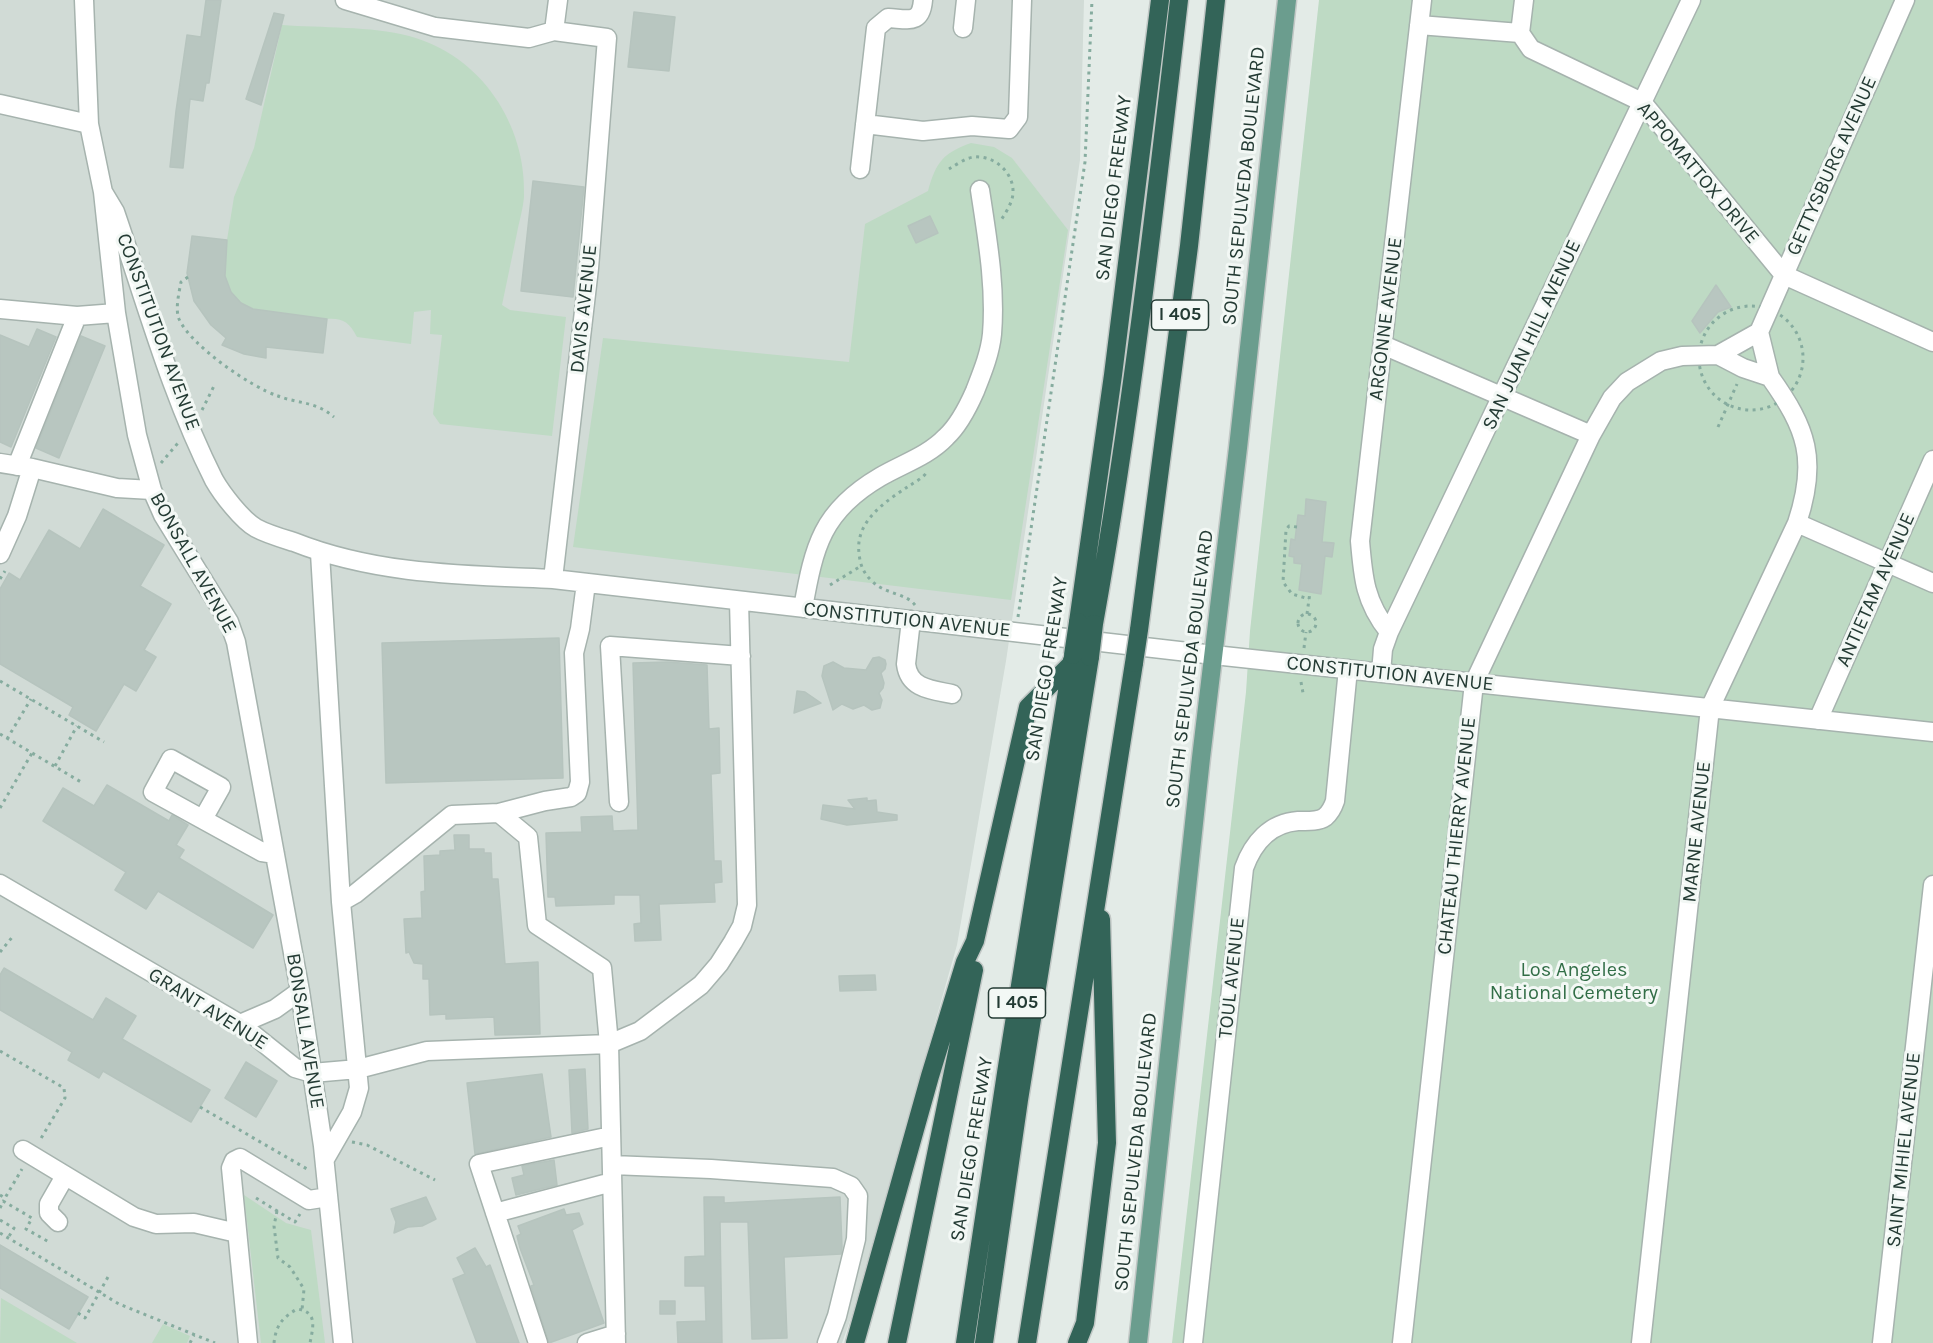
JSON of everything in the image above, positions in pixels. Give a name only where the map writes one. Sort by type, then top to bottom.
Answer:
[{"type":"highway","name":"SAN DIEGO FREEWAY","points":[[965,1343],[1006,1073],[1086,623],[1114,364],[1160,0]]},
{"type":"highway","points":[[1086,623],[1107,550],[1137,338],[1179,0]]},
{"type":"highway","name":"I 405","points":[[1027,1343],[1139,630],[1189,246],[1216,0]]},
{"type":"highway","points":[[855,1343],[930,1076],[965,962],[975,941],[1028,707],[1078,658]]},
{"type":"highway","points":[[984,1343],[1021,1088],[1078,658]]},
{"type":"highway","points":[[1087,1343],[1085,1323],[1107,1143],[1100,870]]},
{"type":"highway","points":[[897,1343],[975,964],[975,941]]},
{"type":"highway","points":[[1077,1343],[1085,1323]]},
{"type":"main road","name":"SOUTH SEPULVEDA BOULEVARD","points":[[1138,1343],[1287,0]]},
{"type":"street","name":"BONSALL AVENUE","points":[[84,0],[89,124],[103,192],[116,313],[137,435],[152,490],[163,515],[229,622],[232,632],[300,991],[325,1159],[343,1343]]},
{"type":"street","points":[[345,0],[435,27],[529,38],[554,31],[558,0]]},
{"type":"street","points":[[860,169],[876,28],[888,18],[911,20],[917,17],[922,12],[923,0]]},
{"type":"street","points":[[963,28],[966,0]]},
{"type":"street","points":[[865,124],[923,131],[972,126],[1009,129],[1018,117],[1022,0]]},
{"type":"street","name":"ARGONNE AVENUE","points":[[1389,632],[1376,616],[1367,593],[1360,541],[1422,0]]},
{"type":"street","points":[[1419,25],[1520,33],[1524,0]]},
{"type":"street","name":"SAN JUAN HILL AVENUE","points":[[1381,673],[1383,649],[1389,632],[1691,0]]},
{"type":"street","name":"GETTYSBURG AVENUE","points":[[1759,332],[1905,0]]},
{"type":"street","name":"DAVIS AVENUE","points":[[553,579],[589,268],[607,38],[554,31]]},
{"type":"street","name":"APPOMATTOX DRIVE","points":[[1520,33],[1532,49],[1642,102],[1784,275],[1933,342]]},
{"type":"street","points":[[0,104],[89,124]]},
{"type":"street","points":[[803,608],[809,571],[826,525],[856,494],[880,477],[924,455],[946,437],[972,398],[984,368],[992,336],[989,245],[980,190]]},
{"type":"street","name":"CONSTITUTION AVENUE","points":[[103,192],[115,212],[174,386],[215,482],[234,508],[254,527],[320,553],[370,566],[410,571],[553,579],[803,608],[914,615],[1015,632],[1214,655],[1933,732]]},
{"type":"street","points":[[112,279],[135,271]]},
{"type":"street","points":[[0,309],[77,316],[116,313]]},
{"type":"street","points":[[0,554],[17,516],[16,466],[77,316]]},
{"type":"street","points":[[1718,356],[1759,332],[1770,376]]},
{"type":"street","points":[[1383,345],[1591,435]]},
{"type":"street","name":"CHATEAU THIERRY AVENUE","points":[[1402,1343],[1474,683],[1591,435],[1612,398],[1627,382],[1645,370],[1661,361],[1682,356],[1718,356],[1743,368]]},
{"type":"street","points":[[1743,368],[1770,376]]},
{"type":"street","name":"MARNE AVENUE","points":[[1641,1343],[1710,708],[1797,523],[1805,500],[1808,476],[1806,448],[1798,420],[1770,376]]},
{"type":"street","name":"ANTIETAM AVENUE","points":[[1818,720],[1933,460]]},
{"type":"street","points":[[16,466],[117,488],[152,490]]},
{"type":"street","points":[[1797,523],[1933,583]]},
{"type":"street","name":"BONSALL AVENUE","points":[[320,553],[341,902],[359,1088],[352,1112],[325,1159]]},
{"type":"street","points":[[341,902],[355,894],[452,814],[499,813],[571,797],[577,793],[580,782],[574,653],[580,629],[586,583]]},
{"type":"street","points":[[312,1073],[358,1069],[427,1051],[609,1044],[640,1031],[701,985],[719,964],[742,926],[747,905],[739,601]]},
{"type":"street","points":[[914,615],[906,664],[907,672],[921,688],[952,694]]},
{"type":"street","points":[[619,802],[610,646],[741,656]]},
{"type":"street","name":"TOUL AVENUE","points":[[1193,1343],[1244,868],[1258,840],[1271,829],[1290,822],[1323,818],[1331,811],[1335,801],[1348,669]]},
{"type":"street","points":[[499,813],[528,837],[537,926],[602,968],[609,1044],[616,1339],[587,1343]]},
{"type":"street","points":[[203,819],[262,852],[275,854]]},
{"type":"street","name":"GRANT AVENUE","points":[[0,884],[240,1024],[295,1068],[312,1073]]},
{"type":"street","name":"SAINT MIHIEL AVENUE","points":[[1882,1343],[1933,885]]},
{"type":"street","points":[[240,1024],[275,1009],[300,991]]},
{"type":"street","points":[[538,1343],[479,1164],[611,1136]]},
{"type":"street","points":[[27,1152],[134,1217],[156,1224],[194,1223],[237,1233]]},
{"type":"street","points":[[248,1343],[231,1168],[234,1161],[240,1158],[309,1200],[328,1197]]},
{"type":"street","points":[[495,1213],[612,1173],[711,1169],[833,1178],[851,1186],[858,1196],[856,1239],[837,1316],[827,1343]]},
{"type":"street","points":[[58,1222],[49,1213],[49,1204],[65,1176]]},
{"type":"path","points":[[1015,632],[1085,162],[1092,0]]},
{"type":"path","points":[[949,169],[972,158],[988,159],[999,165],[1010,176],[1013,188],[1012,200],[999,223]]},
{"type":"path","points":[[188,277],[181,282],[179,319],[208,353],[276,396],[312,404],[334,417]]},
{"type":"path","points":[[1719,427],[1743,368]]},
{"type":"path","points":[[200,413],[214,386]]},
{"type":"path","points":[[156,469],[181,439]]},
{"type":"path","points":[[914,615],[915,603],[910,599],[880,588],[871,581],[861,566],[858,547],[871,516],[890,499],[926,475],[930,465]]},
{"type":"path","points":[[1297,527],[1287,528],[1283,582],[1285,587],[1296,596],[1309,599]]},
{"type":"path","points":[[1285,547],[1290,548]]},
{"type":"path","points":[[830,585],[861,566]]},
{"type":"path","points":[[1307,614],[1311,592]]},
{"type":"path","points":[[1307,614],[1313,616],[1316,624],[1311,631],[1305,632],[1300,629],[1298,620],[1302,615],[1307,614]]},
{"type":"path","points":[[0,681],[104,742]]},
{"type":"path","points":[[7,739],[31,699]]},
{"type":"path","points":[[55,766],[77,726]]},
{"type":"path","points":[[0,734],[81,782]]},
{"type":"path","points":[[0,808],[32,753]]},
{"type":"path","points":[[0,952],[14,935]]},
{"type":"path","points":[[0,1051],[63,1088],[65,1098],[27,1152],[0,1208]]},
{"type":"path","points":[[200,1107],[307,1169]]},
{"type":"path","points":[[350,1142],[367,1145],[435,1180]]},
{"type":"path","points":[[0,1195],[32,1218],[26,1229],[49,1242]]},
{"type":"path","points":[[256,1198],[295,1222],[309,1200]]},
{"type":"path","points":[[278,1211],[274,1226],[278,1258],[290,1267],[304,1289],[302,1310]]},
{"type":"path","points":[[0,1220],[14,1228],[8,1238]]},
{"type":"path","points":[[0,1233],[119,1304],[215,1343]]},
{"type":"path","points":[[78,1313],[85,1318],[108,1277]]},
{"type":"path","points":[[280,1343],[274,1343],[278,1324],[297,1309],[312,1317],[314,1324],[310,1343]]},
{"type":"path","points":[[190,1343],[194,1335]]},
{"type":"shaded area","points":[[0,0],[1084,0],[1080,160],[1006,661],[957,945],[852,1315],[842,1343],[0,1343]]},
{"type":"green space","name":"Los Angeles National Cemetery","points":[[1319,0],[1933,0],[1933,1343],[1172,1343],[1246,692],[1250,631]]},
{"type":"green space","points":[[282,25],[362,29],[409,36],[435,45],[458,59],[478,76],[495,97],[508,119],[517,144],[523,170],[524,197],[502,305],[510,310],[566,317],[552,436],[440,424],[433,414],[442,335],[430,334],[431,310],[414,312],[411,344],[357,337],[345,322],[327,319],[323,353],[266,347],[226,338],[211,325],[194,301],[187,273],[192,236],[227,240],[234,197],[254,148]]},
{"type":"green space","points":[[971,143],[994,147],[1012,158],[1068,230],[1011,600],[573,547],[603,338],[849,362],[865,224],[928,191],[934,173],[942,160]]},
{"type":"green space","points":[[244,1195],[286,1223],[311,1230],[325,1343],[261,1343]]},
{"type":"green space","points":[[1,1298],[77,1343],[0,1343]]},
{"type":"green space","points":[[163,1324],[190,1336],[187,1343],[152,1343]]},
{"type":"building","points":[[206,0],[221,0],[209,83],[206,83],[203,101],[190,99],[183,168],[170,167],[187,35],[201,37]]},
{"type":"building","points":[[634,12],[675,17],[669,71],[628,67]]},
{"type":"building","points":[[274,13],[284,15],[261,105],[246,99]]},
{"type":"building","points":[[533,181],[584,187],[573,297],[521,291]]},
{"type":"building","points":[[930,216],[938,233],[916,243],[908,226]]},
{"type":"building","points":[[192,236],[227,240],[225,276],[231,292],[241,303],[253,309],[327,319],[323,353],[266,347],[266,358],[244,354],[222,345],[226,338],[211,325],[194,301],[187,273]]},
{"type":"building","points":[[1716,285],[1731,307],[1718,312],[1700,333],[1692,321]]},
{"type":"building","points":[[37,329],[56,337],[11,447],[0,442],[0,335],[29,347]]},
{"type":"building","points":[[81,336],[105,346],[59,458],[36,448]]},
{"type":"building","points":[[1306,499],[1326,502],[1322,542],[1334,543],[1332,557],[1325,556],[1321,594],[1299,590],[1302,564],[1294,563],[1294,557],[1289,556],[1291,539],[1295,540],[1298,515],[1305,516]]},
{"type":"building","points":[[103,509],[164,545],[140,586],[171,604],[144,650],[156,657],[136,691],[124,684],[96,731],[69,715],[73,707],[0,664],[0,589],[9,573],[20,580],[49,530],[80,549]]},
{"type":"building","points":[[559,638],[563,778],[386,783],[382,643]]},
{"type":"building","points":[[879,657],[885,660],[886,664],[881,673],[884,683],[879,693],[882,700],[880,708],[872,710],[864,705],[853,709],[842,704],[833,710],[822,676],[824,666],[833,662],[844,668],[866,670],[873,658]]},
{"type":"building","points":[[668,662],[707,665],[709,729],[719,728],[720,773],[711,774],[714,861],[721,861],[722,882],[714,883],[715,902],[659,904],[661,940],[635,941],[634,924],[641,923],[640,895],[614,895],[614,904],[556,906],[555,897],[548,897],[546,833],[582,832],[581,817],[612,816],[613,831],[638,830],[633,663]]},
{"type":"building","points":[[797,691],[805,692],[821,703],[794,713]]},
{"type":"building","points":[[107,785],[169,821],[172,815],[188,825],[176,845],[184,850],[179,858],[273,915],[253,948],[158,891],[146,909],[115,890],[126,872],[43,821],[63,788],[94,806]]},
{"type":"building","points":[[867,798],[867,801],[876,800],[877,812],[897,815],[897,820],[847,825],[821,819],[823,805],[855,809],[848,800]]},
{"type":"building","points":[[454,835],[469,835],[469,849],[484,849],[484,853],[491,853],[492,879],[498,879],[505,964],[538,962],[540,1034],[495,1035],[494,1017],[446,1019],[446,1014],[430,1015],[429,979],[423,979],[423,964],[414,963],[409,952],[406,953],[404,919],[422,918],[421,892],[425,891],[424,856],[440,855],[440,851],[455,850]]},
{"type":"building","points":[[4,968],[93,1020],[106,998],[136,1016],[122,1039],[210,1090],[191,1122],[103,1071],[99,1078],[68,1060],[72,1052],[0,1010],[0,975]]},
{"type":"building","points":[[875,975],[876,990],[840,991],[839,976]]},
{"type":"building","points":[[246,1062],[277,1081],[256,1117],[225,1098]]},
{"type":"building","points":[[585,1069],[588,1129],[572,1133],[569,1070]]},
{"type":"building","points":[[542,1074],[551,1137],[475,1154],[467,1083]]},
{"type":"building","points":[[554,1160],[557,1185],[516,1195],[512,1178],[524,1175],[522,1166]]},
{"type":"building","points":[[426,1197],[436,1219],[422,1226],[408,1227],[394,1233],[396,1222],[391,1209]]},
{"type":"building","points":[[704,1197],[724,1197],[724,1203],[840,1197],[841,1254],[784,1257],[787,1338],[752,1339],[748,1222],[720,1222],[722,1343],[678,1343],[677,1322],[706,1321],[705,1286],[685,1286],[685,1257],[705,1256]]},
{"type":"building","points":[[564,1209],[566,1215],[579,1213],[583,1224],[572,1230],[604,1323],[549,1343],[531,1286],[534,1285],[520,1248],[517,1236],[521,1234],[518,1226]]},
{"type":"building","points":[[0,1245],[88,1297],[69,1329],[0,1288]]},
{"type":"building","points":[[475,1248],[486,1267],[490,1265],[519,1343],[477,1343],[453,1279],[465,1274],[457,1258]]},
{"type":"building","points":[[660,1301],[675,1301],[675,1314],[660,1314]]}]
